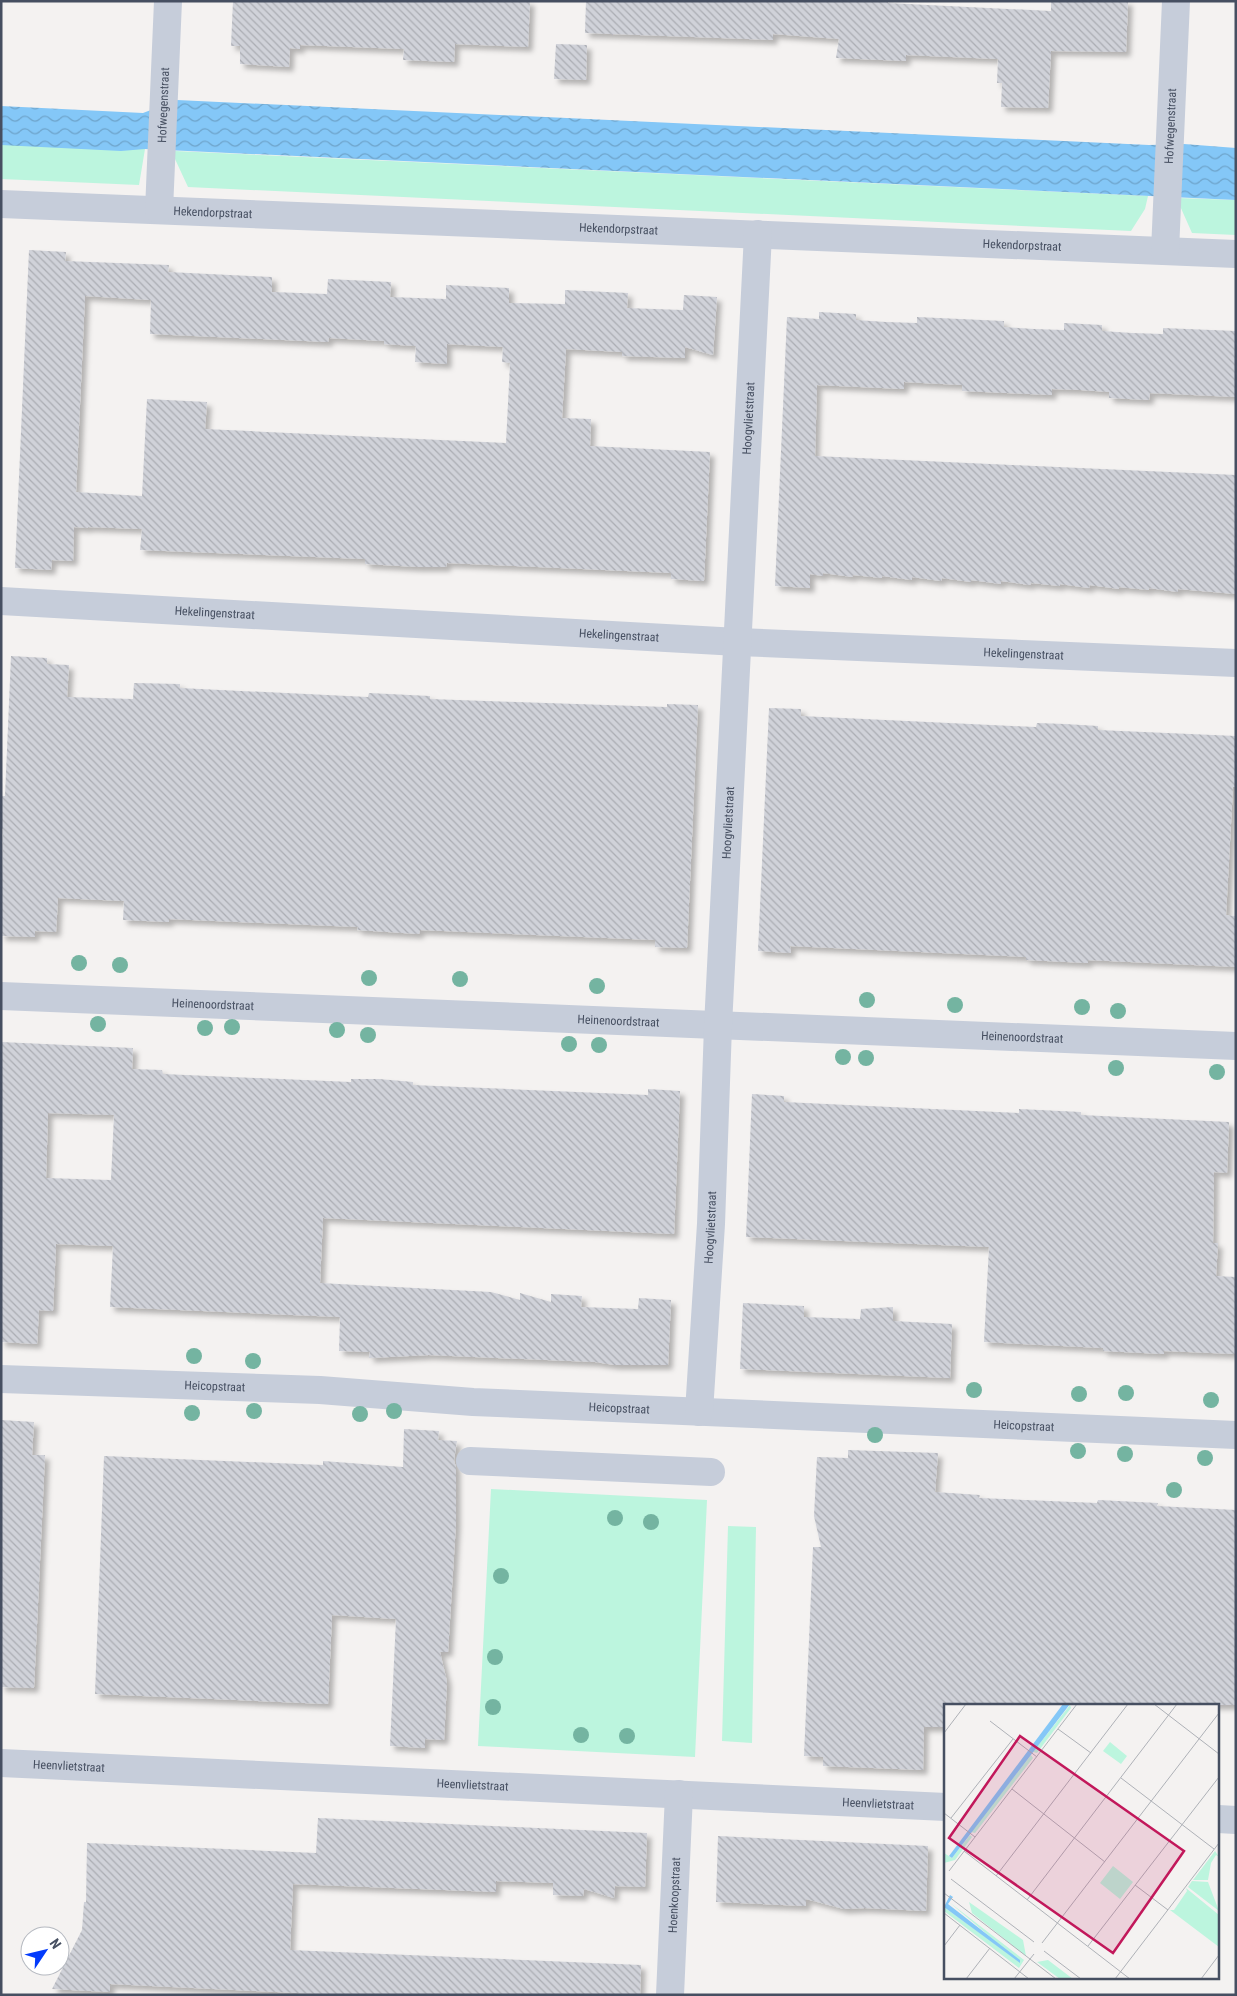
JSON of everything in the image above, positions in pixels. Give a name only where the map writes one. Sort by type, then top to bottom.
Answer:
[{"type":"street","name":"Hofwegenstraat","points":[[159,210],[168,1]]},
{"type":"street","name":"Hofwegenstraat","points":[[1165,251],[1176,1]]},
{"type":"street","name":"Hekendorpstraat","points":[[1,204],[1236,254]]},
{"type":"street","name":"Hoogvlietstraat","points":[[699,1412],[711,1224],[718,1026],[758,234]]},
{"type":"street","name":"Hekelingenstraat","points":[[1,601],[738,642],[1236,663]]},
{"type":"street","name":"Heinenoordstraat","points":[[1,996],[1236,1046]]},
{"type":"street","name":"Heicopstraat","points":[[1,1379],[320,1390],[473,1402],[1236,1435]]},
{"type":"street","points":[[470,1461],[711,1472]]},
{"type":"street","name":"Heenvlietstraat","points":[[1,1763],[944,1807]]},
{"type":"street","name":"Hoenkoopstraat","points":[[670,1995],[679,1794]]},
{"type":"street","points":[[1220,1820],[1236,1820]]},
{"type":"green space","points":[[1,144],[145,149],[139,185],[1,179]]},
{"type":"green space","points":[[175,151],[1148,196],[1145,209],[1131,231],[188,187],[175,159]]},
{"type":"green space","points":[[1178,198],[1236,200],[1236,235],[1192,233]]},
{"type":"green space","points":[[491,1489],[707,1500],[695,1757],[478,1746]]},
{"type":"green space","points":[[728,1526],[756,1527],[752,1743],[722,1741]]},
{"type":"water","points":[[177,100],[1149,145],[1184,144],[1236,148],[1236,200],[145,149],[121,151],[1,145],[1,106],[143,113]]},
{"type":"building","points":[[233,1],[530,1],[528,47],[455,44],[454,62],[403,60],[404,49],[300,45],[300,49],[290,48],[289,67],[240,64],[240,46],[231,46]]},
{"type":"building","points":[[586,1],[888,1],[888,3],[1051,11],[1051,1],[1128,1],[1126,52],[1051,51],[1048,108],[1001,107],[1002,83],[997,83],[998,59],[906,55],[906,61],[836,58],[839,39],[773,34],[773,40],[585,33]]},
{"type":"building","points":[[556,44],[587,45],[586,80],[554,79]]},
{"type":"building","points":[[29,250],[66,252],[65,261],[169,265],[168,272],[272,277],[272,292],[327,294],[328,279],[391,282],[390,297],[446,299],[446,285],[509,288],[509,303],[565,304],[565,290],[628,293],[627,308],[683,310],[684,295],[717,297],[713,355],[685,347],[685,358],[622,356],[622,352],[566,349],[562,418],[591,419],[590,446],[710,452],[704,581],[671,579],[671,573],[447,563],[446,567],[418,567],[365,564],[365,559],[140,550],[142,529],[88,527],[74,527],[73,561],[52,560],[51,570],[15,568]],"holes":[[[85,296],[151,300],[150,334],[328,342],[329,338],[384,341],[384,344],[416,346],[415,362],[447,364],[447,344],[503,347],[502,362],[510,363],[506,443],[205,429],[207,402],[147,399],[142,496],[76,492]]]},
{"type":"building","points":[[819,312],[856,314],[856,320],[886,322],[917,323],[917,317],[1004,321],[1004,327],[1034,329],[1064,330],[1064,323],[1102,325],[1102,331],[1132,333],[1163,334],[1163,328],[1236,331],[1236,397],[1150,393],[1149,400],[1109,398],[1109,392],[1052,389],[1052,395],[962,391],[962,385],[904,382],[904,389],[817,385],[815,456],[1236,475],[1236,594],[1178,589],[1178,592],[1149,588],[1149,590],[1119,587],[1119,589],[1090,585],[1089,588],[1060,584],[1060,586],[1031,583],[1030,585],[1001,581],[1001,584],[942,578],[941,581],[912,577],[912,580],[882,576],[882,578],[853,575],[852,577],[823,573],[823,576],[810,574],[810,588],[775,586],[787,317],[819,319]]},
{"type":"building","points":[[11,656],[47,658],[47,664],[69,665],[67,697],[133,699],[134,683],[180,684],[180,688],[368,697],[369,693],[430,696],[430,699],[667,707],[667,704],[698,705],[687,948],[655,947],[655,940],[420,930],[419,934],[357,930],[358,927],[169,919],[169,922],[123,920],[124,901],[58,898],[56,932],[35,931],[35,937],[1,936],[3,829],[1,829],[1,813],[2,796],[5,796]]},
{"type":"building","points":[[769,708],[801,709],[801,716],[1036,727],[1037,723],[1065,724],[1098,726],[1098,730],[1236,736],[1236,787],[1233,787],[1226,915],[1236,916],[1236,967],[1088,960],[1088,963],[1026,960],[1026,957],[790,946],[791,953],[758,951]]},
{"type":"building","points":[[1,1042],[133,1048],[132,1069],[162,1070],[163,1074],[351,1082],[351,1079],[379,1079],[413,1082],[413,1085],[648,1095],[648,1089],[680,1091],[674,1234],[323,1218],[320,1283],[491,1292],[520,1300],[520,1293],[551,1302],[551,1294],[582,1296],[581,1307],[638,1309],[639,1298],[671,1300],[668,1365],[615,1365],[595,1362],[429,1355],[369,1358],[370,1352],[339,1351],[340,1317],[110,1307],[113,1246],[56,1244],[53,1311],[39,1310],[37,1344],[1,1342]],"holes":[[[48,1113],[114,1115],[111,1180],[46,1178]]]},
{"type":"building","points":[[752,1094],[784,1096],[784,1102],[1019,1113],[1019,1109],[1081,1112],[1081,1115],[1229,1122],[1227,1173],[1214,1172],[1213,1243],[1218,1243],[1216,1276],[1236,1277],[1236,1354],[1164,1351],[1164,1354],[1103,1351],[1103,1348],[984,1342],[989,1247],[746,1237]]},
{"type":"building","points":[[743,1303],[804,1306],[804,1317],[860,1319],[861,1309],[893,1307],[893,1321],[952,1324],[950,1378],[740,1369]]},
{"type":"building","points":[[1,1420],[34,1422],[32,1455],[45,1455],[34,1688],[1,1687]]},
{"type":"building","points":[[404,1429],[439,1431],[438,1440],[457,1441],[454,1460],[456,1468],[456,1523],[448,1652],[440,1652],[447,1682],[444,1740],[425,1739],[425,1748],[390,1746],[396,1619],[332,1615],[328,1704],[95,1694],[104,1456],[323,1465],[323,1461],[403,1467]]},
{"type":"building","points":[[848,1450],[938,1453],[935,1492],[980,1495],[979,1498],[1097,1503],[1098,1500],[1158,1503],[1157,1506],[1236,1510],[1236,1705],[944,1704],[944,1727],[924,1727],[923,1770],[823,1766],[823,1757],[804,1756],[813,1547],[821,1547],[814,1516],[817,1457],[848,1458]]},
{"type":"building","points":[[318,1818],[647,1833],[645,1887],[615,1886],[614,1898],[584,1889],[583,1896],[553,1895],[553,1883],[496,1881],[496,1892],[293,1884],[290,1950],[641,1965],[640,1995],[341,1995],[110,1984],[110,1992],[52,1989],[59,1976],[70,1976],[70,1954],[82,1930],[84,1902],[86,1902],[87,1843],[316,1853]]},
{"type":"building","points":[[718,1836],[928,1846],[926,1911],[865,1908],[844,1909],[806,1899],[806,1906],[716,1902]]}]
